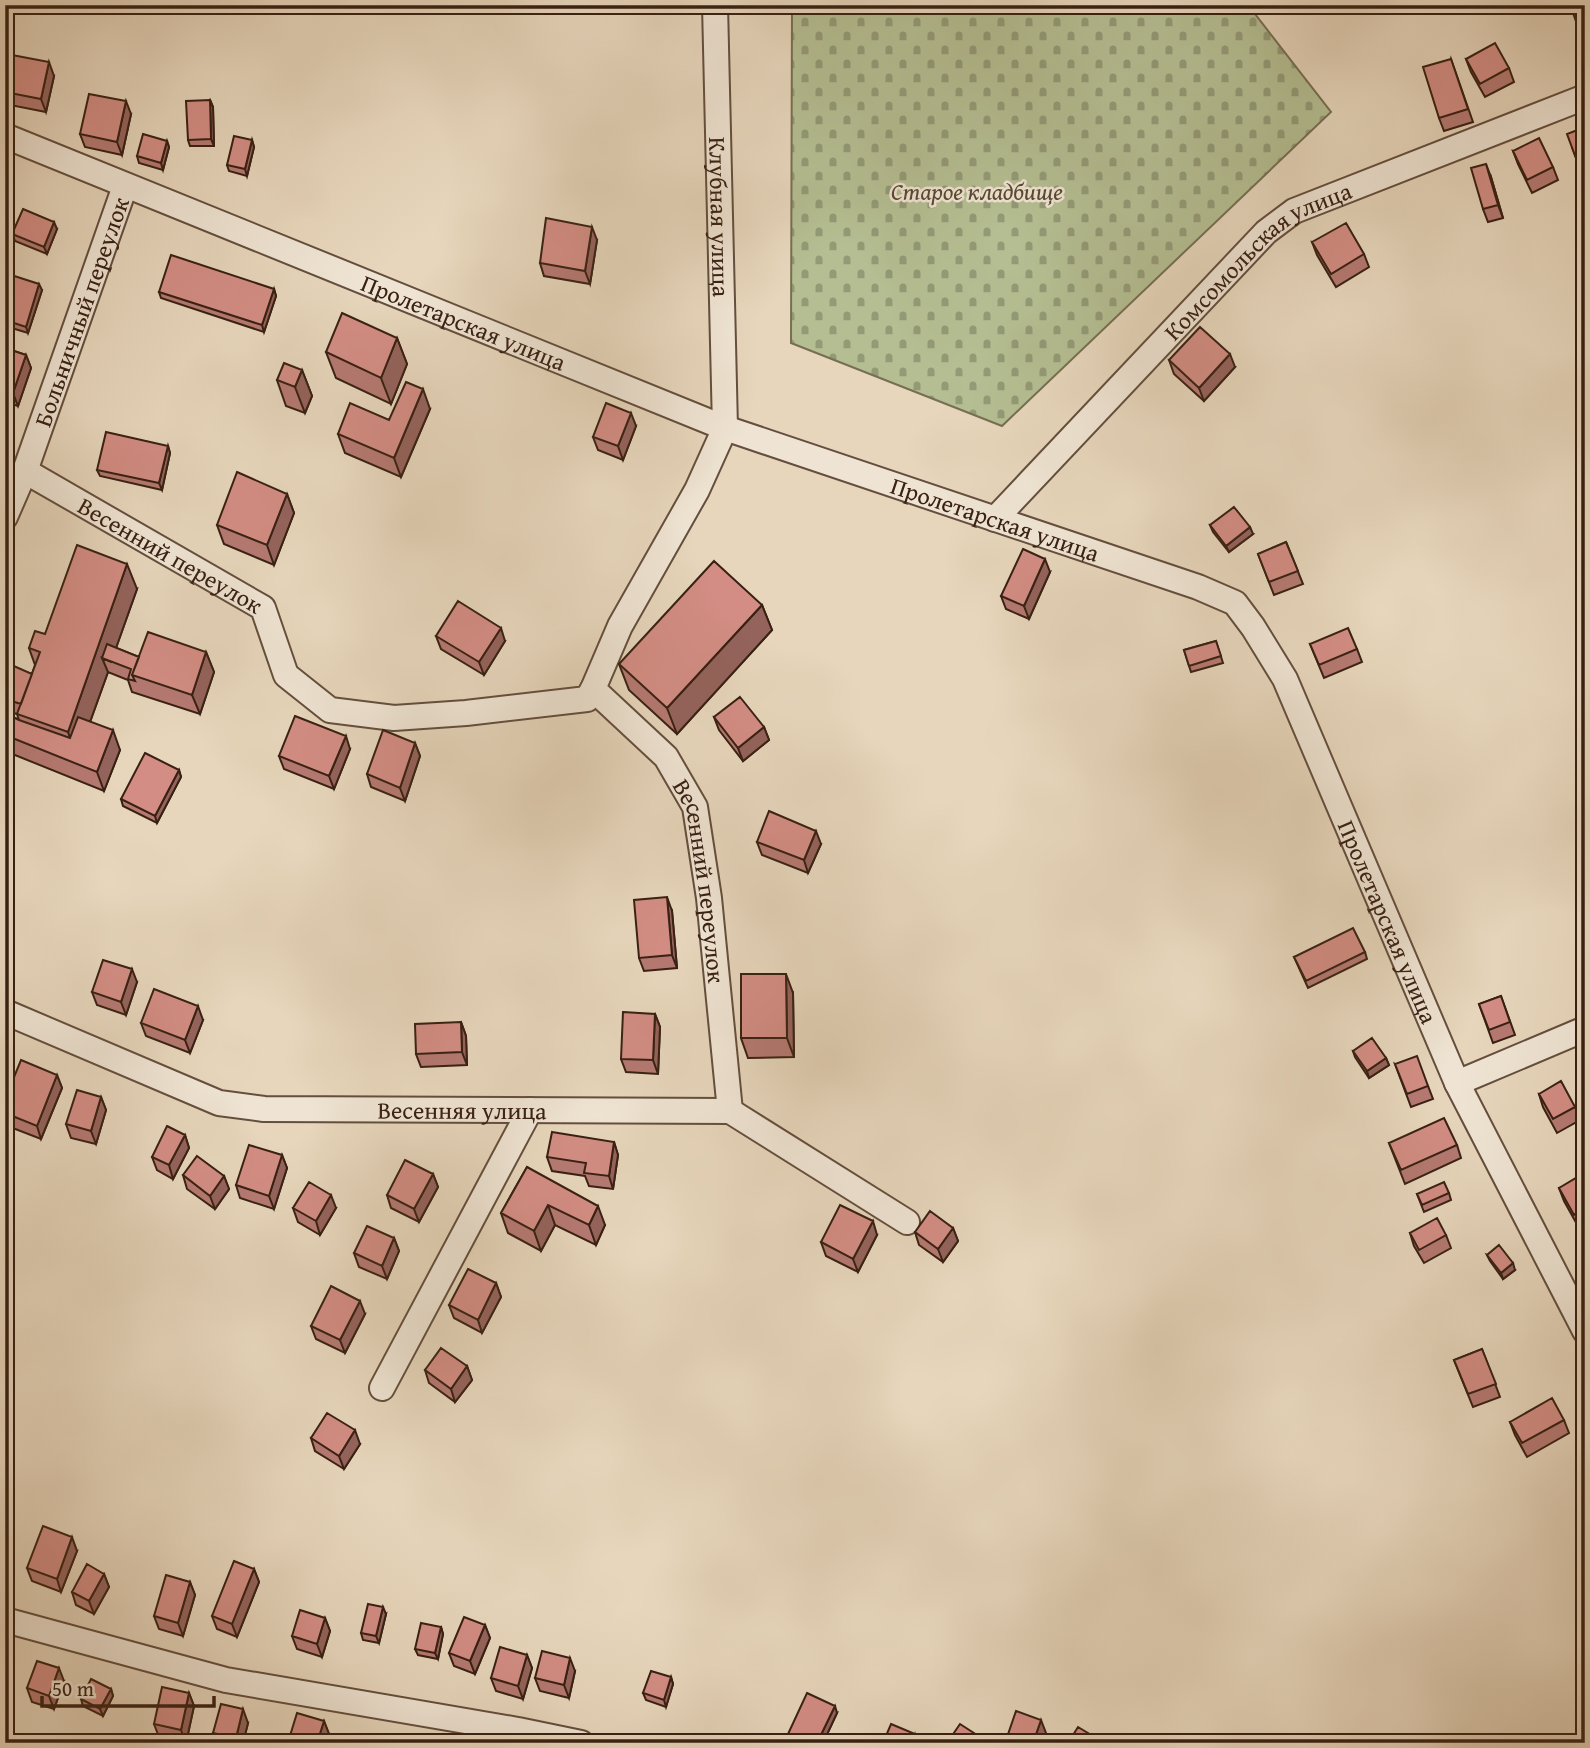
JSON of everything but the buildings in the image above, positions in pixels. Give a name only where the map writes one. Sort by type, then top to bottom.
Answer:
[{"type":"street","name":"Клубная улица","points":[[715,5],[725,428]]},
{"type":"street","name":"Комсомольская улица","points":[[995,519],[1266,232],[1294,211],[1585,97]]},
{"type":"street","name":"Пролетарская улица","points":[[5,136],[725,428],[1198,587],[1235,603],[1285,679],[1457,1083],[1585,1331]]},
{"type":"street","name":"Больничный переулок","points":[[5,517],[24,471],[125,186]]},
{"type":"street","points":[[593,689],[621,626],[697,490],[725,428]]},
{"type":"street","name":"Весенний переулок","points":[[24,471],[263,608],[286,675],[330,710],[394,718],[466,713],[587,699],[593,689],[666,757],[695,807],[709,898],[730,1111]]},
{"type":"street","name":"Весенняя улица","points":[[5,1012],[219,1103],[264,1109],[730,1111]]},
{"type":"street","points":[[1457,1083],[1585,1030]]},
{"type":"street","points":[[382,1388],[530,1110]]},
{"type":"street","points":[[730,1111],[907,1222]]},
{"type":"street","points":[[5,1620],[226,1680],[581,1743]]},
{"type":"green space","name":"Старое кладбище","points":[[792,5],[1248,5],[1331,112],[1002,426],[791,343]]}]
